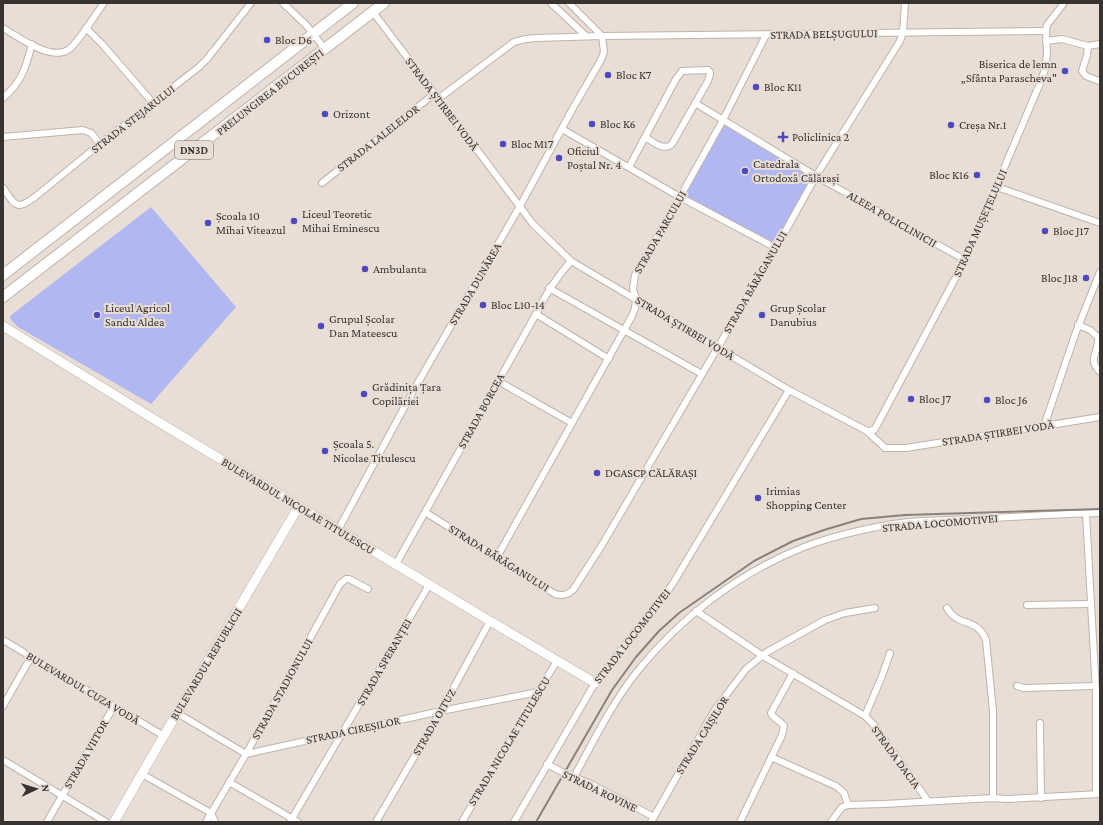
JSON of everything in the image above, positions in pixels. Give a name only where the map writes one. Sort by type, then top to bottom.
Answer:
[{"type":"main road","name":"PRELUNGIREA BUCUREȘTI","points":[[3,275],[353,3]]},
{"type":"main road","name":"PRELUNGIREA BUCUREȘTI","points":[[3,297],[384,3]]},
{"type":"main road","name":"BULEVARDUL NICOLAE TITULESCU","points":[[3,326],[133,407],[595,683]]},
{"type":"main road","name":"BULEVARDUL REPUBLICII","points":[[114,822],[299,506]]},
{"type":"street","points":[[3,28],[41,49],[49,52],[64,52],[69,50],[104,3]]},
{"type":"street","name":"STRADA STEJARULUI","points":[[3,188],[15,204],[20,206],[25,204],[152,103],[186,78],[207,59],[251,3]]},
{"type":"street","points":[[283,3],[314,34],[325,49]]},
{"type":"street","points":[[551,3],[586,36]]},
{"type":"street","points":[[569,3],[602,36]]},
{"type":"street","points":[[903,32],[905,3]]},
{"type":"street","name":"STRADA MUȘEȚELULUI","points":[[867,431],[874,430],[877,426],[965,260],[997,187],[1046,66],[1046,31],[1050,21],[1064,3]]},
{"type":"street","name":"STRADA ȘTIRBEI VODĂ","points":[[373,12],[533,224],[571,261],[789,390],[867,431],[885,448],[896,449],[1100,417]]},
{"type":"street","points":[[86,28],[102,44],[152,103]]},
{"type":"street","name":"STRADA BELȘUGULUI","points":[[586,36],[1046,31]]},
{"type":"street","name":"STRADA BĂRĂGANULUI","points":[[425,512],[555,594],[569,594],[573,590],[602,545],[776,248],[816,176],[900,41],[903,32]]},
{"type":"street","name":"STRADA PARCULUI","points":[[497,557],[632,316],[636,299],[633,289],[635,275],[723,120],[766,35]]},
{"type":"street","name":"STRADA LALELELOR","points":[[322,183],[436,97],[514,42],[536,38],[586,36]]},
{"type":"street","name":"STRADA DUNĂREA","points":[[338,530],[412,392],[520,206],[601,60],[604,52],[602,36]]},
{"type":"street","points":[[1046,41],[1062,39],[1088,46],[1100,44]]},
{"type":"street","points":[[3,98],[19,82],[25,70],[32,44]]},
{"type":"street","points":[[1088,46],[1082,71],[1086,76],[1099,81]]},
{"type":"street","points":[[628,167],[680,72],[685,70],[708,70],[710,74],[695,104],[669,147],[662,146],[645,137]]},
{"type":"street","name":"ALEEA POLICLINICII","points":[[695,104],[816,176],[965,260]]},
{"type":"street","points":[[562,129],[680,197],[776,248]]},
{"type":"street","points":[[3,138],[83,130],[91,133],[100,144]]},
{"type":"street","points":[[997,187],[1100,223]]},
{"type":"street","name":"STRADA BORCEA","points":[[396,564],[536,314],[549,288],[571,261]]},
{"type":"street","points":[[1044,426],[1078,325],[1100,272]]},
{"type":"street","points":[[549,288],[702,374]]},
{"type":"street","points":[[536,314],[608,359]]},
{"type":"street","points":[[1078,325],[1090,330],[1098,337],[1099,343],[1093,358],[1094,365],[1100,372]]},
{"type":"street","points":[[498,381],[572,423]]},
{"type":"street","name":"STRADA LOCOMOTIVEI","points":[[514,822],[595,683],[672,585],[789,390]]},
{"type":"street","name":"STRADA LOCOMOTIVEI","points":[[574,778],[616,702],[635,674],[659,646],[696,611],[772,561],[805,547],[838,536],[889,525],[942,520],[1100,513]]},
{"type":"street","points":[[1086,514],[1097,690],[1098,794]]},
{"type":"street","name":"STRADA STADIONULUI","points":[[206,822],[246,754],[342,582],[349,579],[368,590]]},
{"type":"street","name":"STRADA SPERANȚEI","points":[[294,821],[429,585]]},
{"type":"street","points":[[1028,605],[1091,604]]},
{"type":"street","name":"STRADA CAIȘILOR","points":[[652,820],[714,711],[746,669],[767,652],[825,620],[846,613],[875,608]]},
{"type":"street","points":[[947,608],[951,615],[955,618],[978,627],[986,640],[993,711],[993,798]]},
{"type":"street","name":"STRADA DACIA","points":[[696,611],[763,656],[865,716],[874,725],[928,801],[993,798],[1042,798],[1098,794]]},
{"type":"street","name":"STRADA OITUZ","points":[[376,822],[441,711],[490,621]]},
{"type":"street","points":[[1092,622],[1100,621]]},
{"type":"street","name":"BULEVARDUL CUZA VODĂ","points":[[3,640],[164,736]]},
{"type":"street","points":[[865,716],[890,653]]},
{"type":"street","points":[[3,706],[31,657]]},
{"type":"street","name":"STRADA NICOLAE TITULESCU","points":[[462,822],[557,661]]},
{"type":"street","points":[[740,822],[782,734],[784,726],[772,717],[771,713],[793,673]]},
{"type":"street","points":[[1017,686],[1024,688],[1097,690]]},
{"type":"street","name":"STRADA CIREȘILOR","points":[[246,754],[441,711],[538,692]]},
{"type":"street","name":"STRADA VIITOR","points":[[47,822],[114,706]]},
{"type":"street","points":[[177,714],[246,754]]},
{"type":"street","points":[[1040,723],[1042,798]]},
{"type":"street","points":[[771,757],[836,786],[844,793],[848,805]]},
{"type":"street","points":[[3,760],[106,822]]},
{"type":"street","name":"STRADA ROVINE","points":[[547,764],[574,778],[589,783],[652,820]]},
{"type":"street","points":[[142,774],[211,813],[215,822]]},
{"type":"street","points":[[229,782],[294,821]]},
{"type":"street","points":[[831,822],[842,807],[848,805],[928,801]]},
{"type":"shaded area","points":[[723,120],[816,176],[776,248],[680,197]]},
{"type":"shaded area","points":[[151,207],[236,307],[151,404],[18,327],[11,320],[10,316]]},
{"type":"railway","points":[[536,822],[612,690],[636,657],[659,631],[679,613],[754,561],[793,541],[861,519],[905,515],[1100,509]]},
{"type":"place","name":"Bloc D6","points":[[267,40]]},
{"type":"place","name":"Biserica de lemn „Sfânta Parascheva\"","points":[[1065,71]]},
{"type":"place","name":"Bloc K7","points":[[608,75]]},
{"type":"place","name":"Bloc K11","points":[[756,87]]},
{"type":"place","name":"Orizont","points":[[325,114]]},
{"type":"place","name":"Bloc K6","points":[[592,124]]},
{"type":"place","name":"Creșa Nr.1","points":[[951,125]]},
{"type":"place","name":"Policlinica 2","points":[[783,137]]},
{"type":"place","name":"Bloc M17","points":[[503,144]]},
{"type":"place","name":"Oficiul Poștal Nr. 4","points":[[559,158]]},
{"type":"place","name":"Catedrala Ortodoxă Călărași","points":[[745,171]]},
{"type":"place","name":"Bloc K16","points":[[977,175]]},
{"type":"place","name":"Liceul Teoretic Mihai Eminescu","points":[[294,221]]},
{"type":"place","name":"Școala 10 Mihai Viteazul","points":[[208,223]]},
{"type":"place","name":"Bloc J17","points":[[1045,231]]},
{"type":"place","name":"Ambulanta","points":[[365,269]]},
{"type":"place","name":"Bloc J18","points":[[1086,278]]},
{"type":"place","name":"Bloc L10-14","points":[[483,305]]},
{"type":"place","name":"Liceul Agricol Sandu Aldea","points":[[97,315]]},
{"type":"place","name":"Grup Școlar Danubius","points":[[762,315]]},
{"type":"place","name":"Grupul Școlar Dan Mateescu","points":[[321,326]]},
{"type":"place","name":"Grădinița Țara Copilăriei","points":[[364,394]]},
{"type":"place","name":"Bloc J7","points":[[911,399]]},
{"type":"place","name":"Bloc J6","points":[[987,400]]},
{"type":"place","name":"Școala 5. Nicolae Titulescu","points":[[325,451]]},
{"type":"place","name":"DGASCP CĂLĂRAȘI","points":[[597,473]]},
{"type":"place","name":"Irimias Shopping Center","points":[[758,498]]}]
